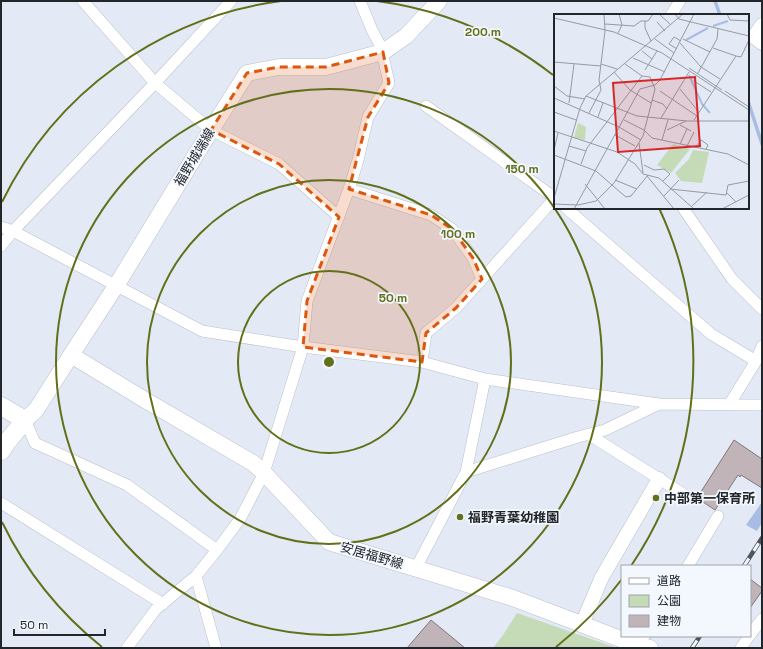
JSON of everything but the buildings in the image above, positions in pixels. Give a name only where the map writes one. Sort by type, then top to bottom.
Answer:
[{"type":"main road","name":"福野城端線","points":[[25,420],[36,410],[116,286],[247,73],[279,67],[326,67],[383,52],[406,36],[439,1]]},
{"type":"main road","name":"安居福野線","points":[[71,355],[253,463],[329,542],[513,598],[582,624],[621,636]]},
{"type":"main road","points":[[1,406],[25,420],[1,451]]},
{"type":"main road","name":"安居福野線","points":[[625,637],[645,643]]},
{"type":"street","points":[[83,1],[155,83],[211,130],[279,164],[339,217]]},
{"type":"street","points":[[1,246],[13,231],[155,83],[231,1]]},
{"type":"street","points":[[127,648],[156,609],[196,576],[218,550],[240,519],[264,473],[303,347],[307,301],[349,189],[358,160],[368,117],[389,83],[383,52],[360,1]]},
{"type":"street","points":[[672,14],[680,1]]},
{"type":"street","points":[[762,25],[754,37],[762,43]]},
{"type":"street","points":[[426,106],[554,197]]},
{"type":"street","points":[[349,189],[431,216],[452,229],[473,258],[482,279]]},
{"type":"street","points":[[422,362],[426,333],[456,308],[554,199]]},
{"type":"street","points":[[567,209],[711,334],[756,361]]},
{"type":"street","points":[[684,209],[732,279],[762,309]]},
{"type":"street","points":[[1,227],[13,231],[202,331],[303,347],[422,362],[485,379],[659,404],[762,405]]},
{"type":"street","points":[[729,405],[756,361],[762,346]]},
{"type":"street","points":[[416,568],[466,472],[485,379]]},
{"type":"street","points":[[466,472],[588,434],[606,430],[659,404]]},
{"type":"street","points":[[25,420],[35,443],[127,485],[218,550]]},
{"type":"street","points":[[588,434],[688,497]]},
{"type":"street","points":[[582,624],[602,577],[659,479]]},
{"type":"street","points":[[1,504],[163,604]]},
{"type":"street","points":[[689,565],[718,516]]},
{"type":"street","points":[[196,576],[216,648]]},
{"type":"street","points":[[751,635],[762,619]]},
{"type":"street","points":[[741,648],[749,637]]},
{"type":"highlighted area","points":[[383,52],[389,83],[368,117],[349,189],[431,215],[452,229],[473,258],[482,279],[456,308],[426,333],[422,362],[303,347],[307,301],[339,217],[279,164],[211,130],[247,73],[279,67],[326,67]]},
{"type":"green space","points":[[517,613],[617,648],[493,648]]},
{"type":"water","points":[[762,502],[762,523],[757,531],[746,525]]},
{"type":"waterway","points":[[715,1],[720,14]]},
{"type":"waterway","points":[[749,104],[762,144]]},
{"type":"railway","points":[[745,565],[762,538]]},
{"type":"railway","points":[[692,648],[699,637]]},
{"type":"place","name":"中部第一保育所","points":[[656,498]]},
{"type":"place","name":"福野青葉幼稚園","points":[[460,517]]}]
